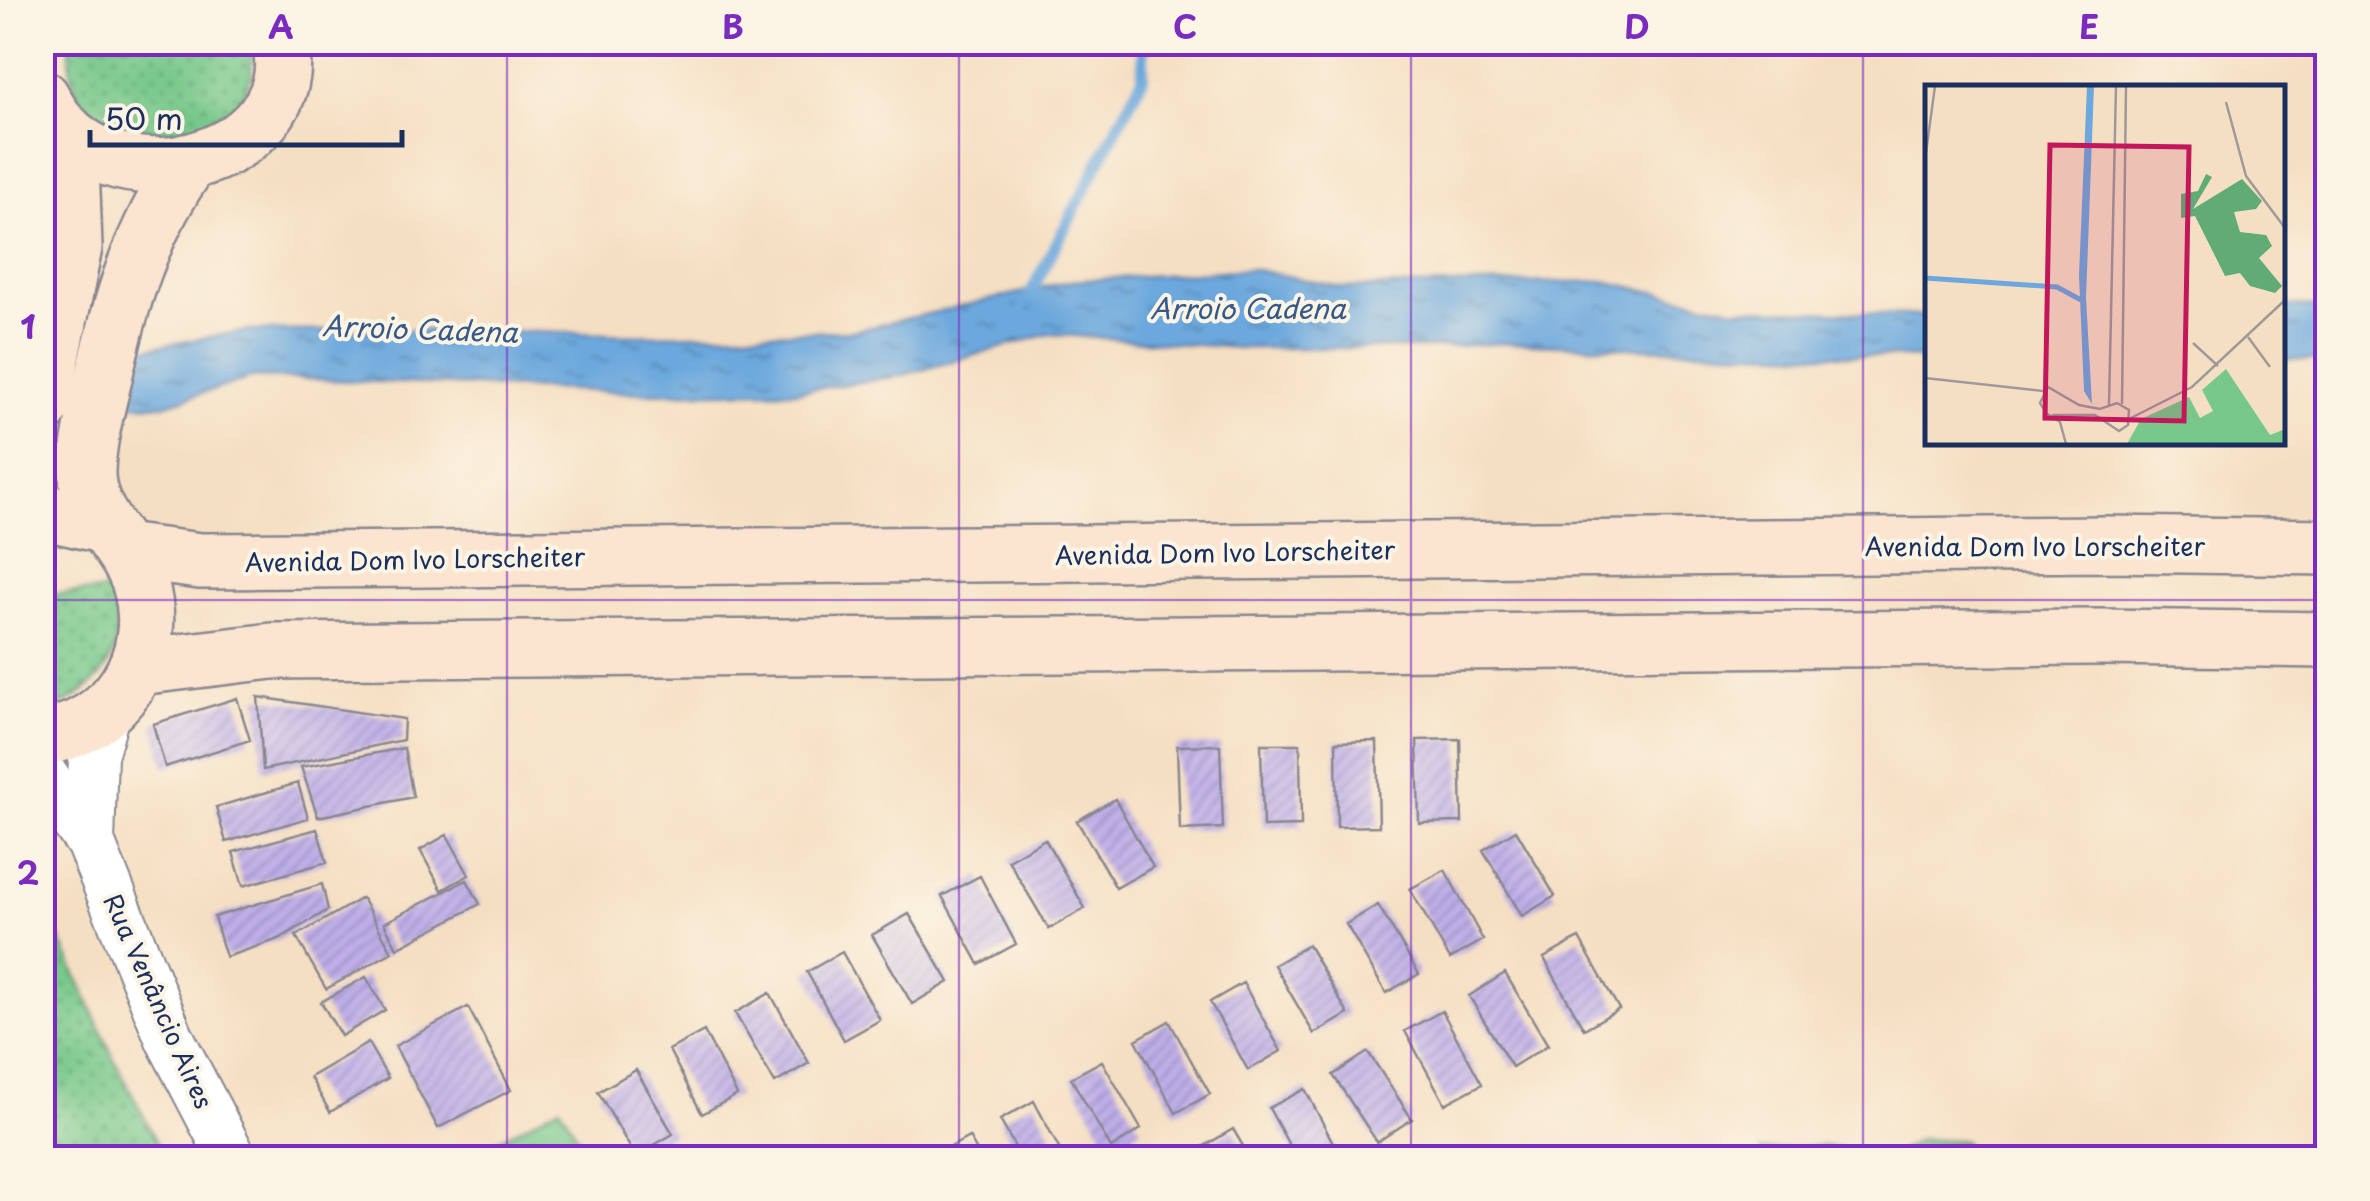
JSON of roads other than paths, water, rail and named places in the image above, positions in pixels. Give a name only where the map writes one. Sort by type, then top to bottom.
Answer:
[{"type":"main road","points":[[56,117],[123,163],[160,168],[188,164],[219,152],[248,134],[268,109],[280,81],[280,42]]},
{"type":"main road","points":[[42,406],[74,248],[56,117]]},
{"type":"main road","points":[[42,737],[82,726],[106,712],[129,686],[138,667],[144,622],[141,587],[113,538],[87,476],[90,438],[124,289],[162,202],[188,164]]},
{"type":"main road","name":"Avenida Dom Ivo Lorscheiter","points":[[42,511],[113,538],[200,561],[2086,544],[2328,546]]},
{"type":"main road","points":[[138,667],[272,651],[2100,637],[2328,640]]},
{"type":"street","name":"Rua Venâncio Aires","points":[[90,842],[93,755],[106,712]]},
{"type":"street","name":"Rua Venâncio Aires","points":[[42,774],[90,842],[170,1039],[232,1158]]},
{"type":"water","name":"Arroio Cadena","points":[[1252,269],[1344,288],[1603,281],[1732,308],[1925,316],[1925,358],[1504,343],[1428,348],[1239,348],[1049,334],[900,376],[798,391],[645,393],[254,377],[164,405],[129,404],[136,350],[245,331],[477,330],[637,335],[853,331],[1071,281]]},
{"type":"water","points":[[2285,306],[2327,307],[2327,360],[2285,359]]},
{"type":"waterway","points":[[1024,306],[1143,78],[1143,42]]}]
